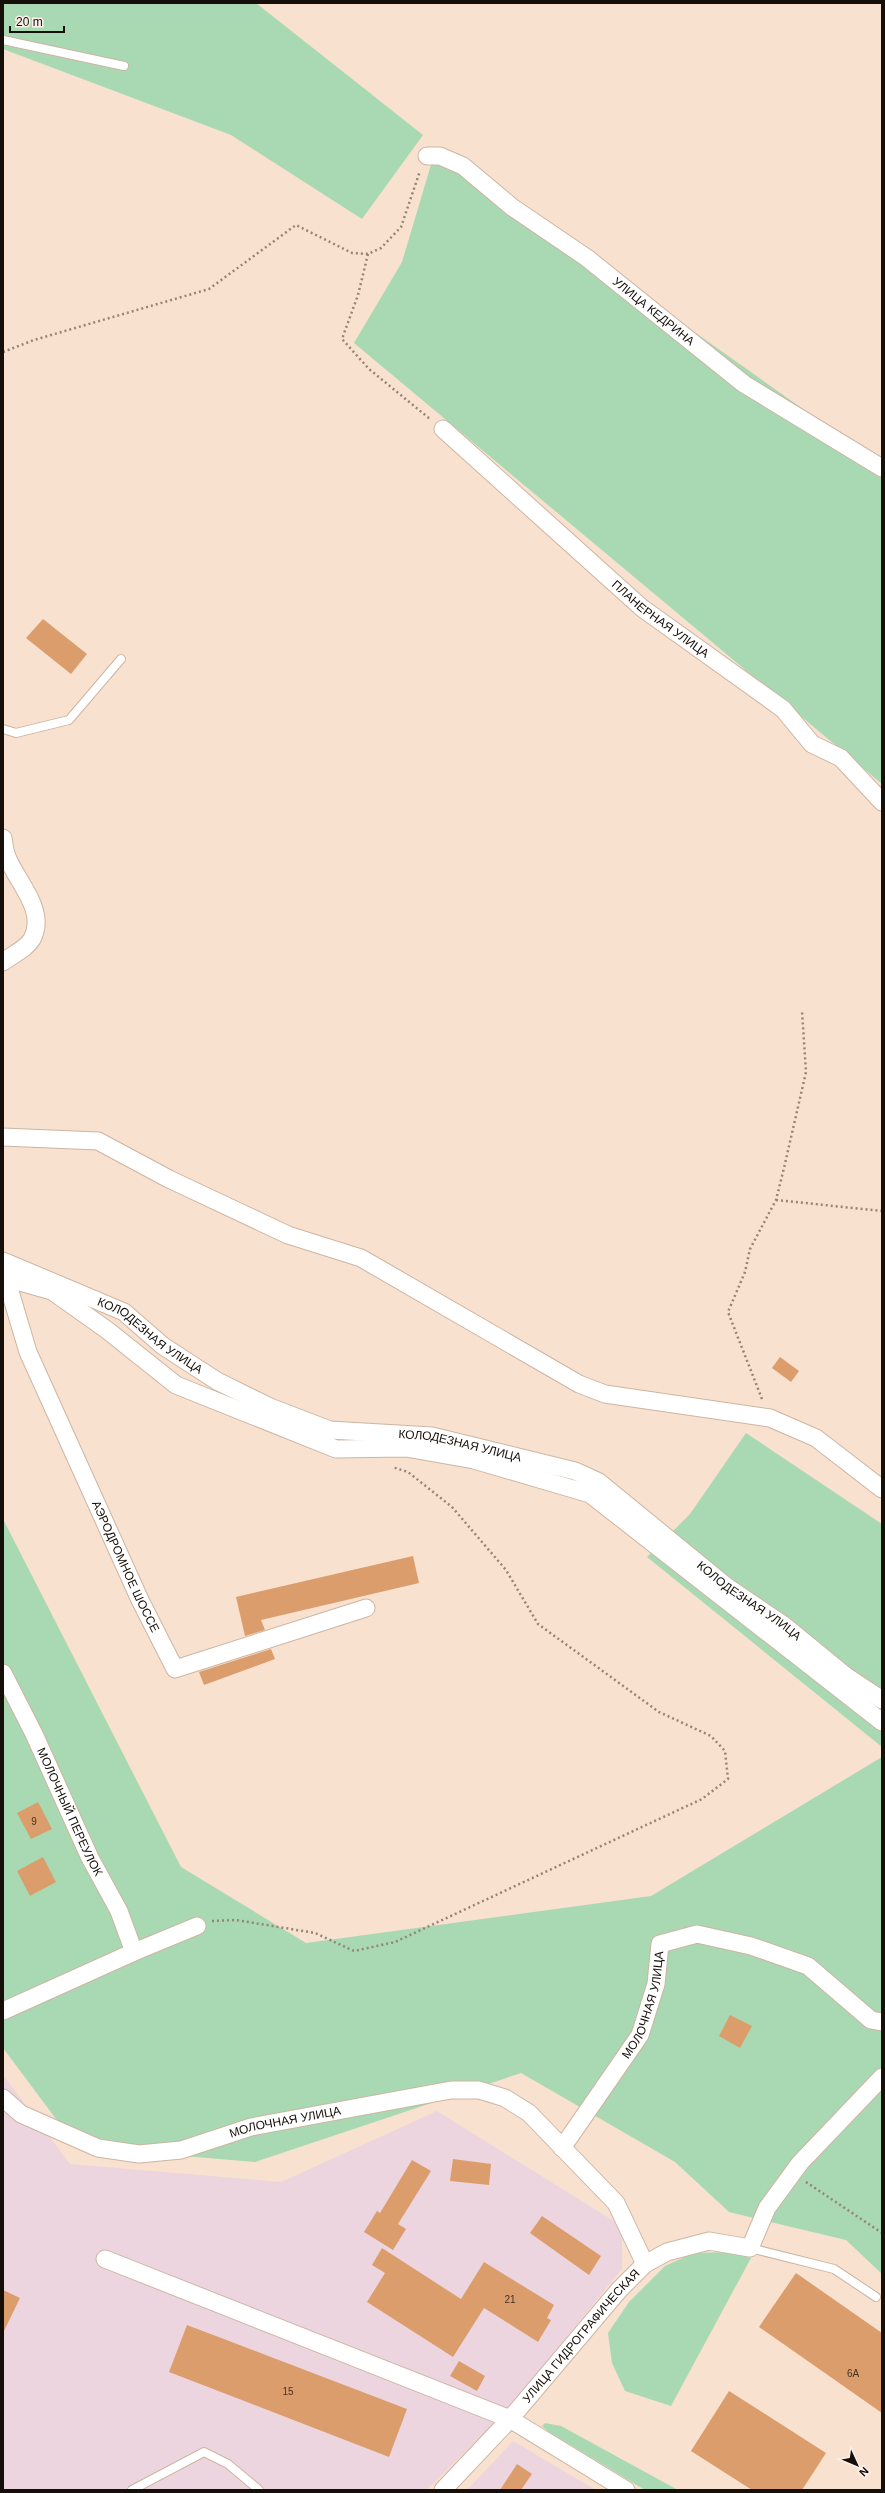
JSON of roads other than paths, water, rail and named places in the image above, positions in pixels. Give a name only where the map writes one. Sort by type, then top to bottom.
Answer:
[{"type":"street","name":"УЛИЦА КЕДРИНА","points":[[427,156],[440,156],[463,166],[512,207],[587,258],[744,384],[882,468]]},
{"type":"street","name":"ПЛАНЕРНАЯ УЛИЦА","points":[[442,429],[642,608],[783,709],[812,744],[841,758],[882,802]]},
{"type":"street","points":[[3,838],[7,858],[33,905],[36,916],[32,939],[24,948],[3,962]]},
{"type":"street","points":[[3,1137],[98,1141],[169,1179],[288,1235],[361,1258],[580,1384],[605,1394],[770,1418],[816,1438],[882,1489]]},
{"type":"street","name":"КОЛОДЕЗНАЯ УЛИЦА","points":[[3,1261],[124,1312],[163,1346],[217,1380],[270,1407],[330,1430],[432,1436],[575,1471],[599,1482],[726,1586],[785,1626],[846,1676],[882,1700]]},
{"type":"street","name":"АЭРОДРОМНОЕ ШОССЕ","points":[[5,1276],[52,1291],[107,1330],[176,1385],[336,1449]]},
{"type":"street","name":"АЭРОДРОМНОЕ ШОССЕ","points":[[5,1276],[28,1352],[140,1600],[175,1669],[366,1608]]},
{"type":"street","name":"КОЛОДЕЗНАЯ УЛИЦА","points":[[336,1449],[406,1448],[474,1460],[590,1494],[882,1722]]},
{"type":"street","name":"МОЛОЧНЫЙ ПЕРЕУЛОК","points":[[3,1673],[34,1734],[90,1858],[119,1911],[134,1952]]},
{"type":"street","points":[[3,2011],[134,1952],[197,1926]]},
{"type":"street","name":"МОЛОЧНАЯ УЛИЦА","points":[[562,2148],[640,2035],[656,1984],[660,1944],[697,1934],[751,1946],[808,1966],[871,2020],[882,2022]]},
{"type":"street","points":[[750,2248],[767,2208],[792,2173],[882,2077]]},
{"type":"street","name":"МОЛОЧНАЯ УЛИЦА","points":[[3,2098],[21,2114],[98,2148],[139,2154],[181,2150],[251,2127],[451,2090],[479,2090],[506,2098],[529,2113],[616,2203],[645,2264]]},
{"type":"street","name":"УЛИЦА ГИДРОГРАФИЧЕСКАЯ","points":[[443,2490],[510,2419],[619,2290],[645,2264],[667,2252],[709,2241],[750,2248]]},
{"type":"street","points":[[105,2259],[510,2419],[626,2490]]},
{"type":"lane","points":[[3,40],[124,66]]},
{"type":"lane","points":[[3,729],[16,733],[69,720],[121,659]]},
{"type":"lane","points":[[750,2248],[834,2269],[876,2297]]},
{"type":"lane","points":[[132,2490],[204,2452],[228,2464],[259,2490]]}]
